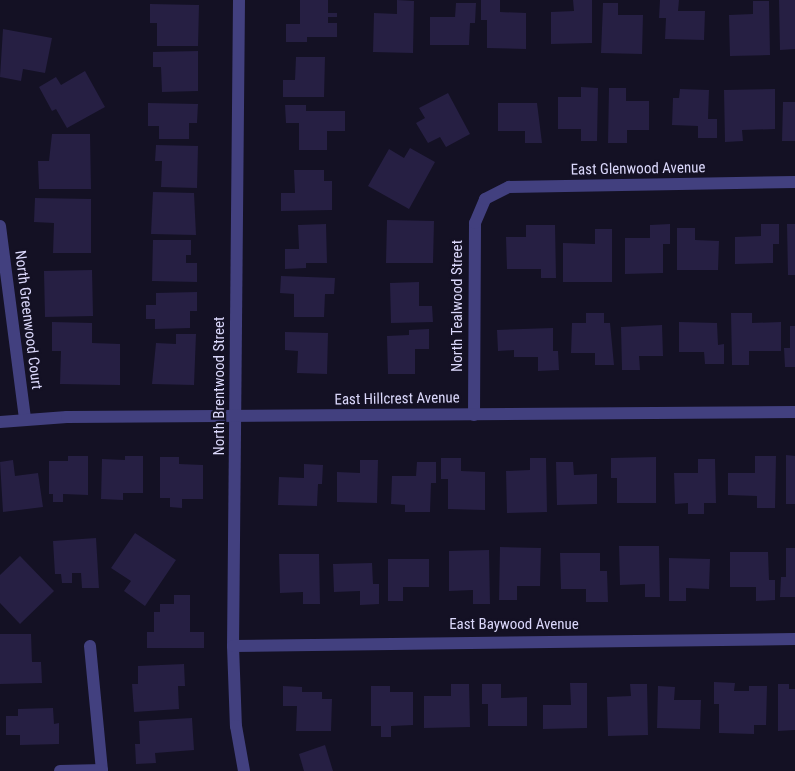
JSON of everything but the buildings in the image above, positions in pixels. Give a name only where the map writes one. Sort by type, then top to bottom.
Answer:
[{"type":"street","name":"North Brentwood Street","points":[[239,0],[233,646],[236,726],[244,771]]},
{"type":"street","name":"East Glenwood Avenue","points":[[485,199],[509,188],[795,182]]},
{"type":"street","name":"North Tealwood Street","points":[[474,415],[475,223],[485,199]]},
{"type":"street","name":"North Greenwood Court","points":[[0,226],[25,419]]},
{"type":"street","name":"East Hillcrest Avenue","points":[[0,422],[25,419],[795,412]]},
{"type":"street","name":"East Baywood Avenue","points":[[233,646],[795,639]]},
{"type":"street","points":[[60,771],[102,771],[90,646]]}]
